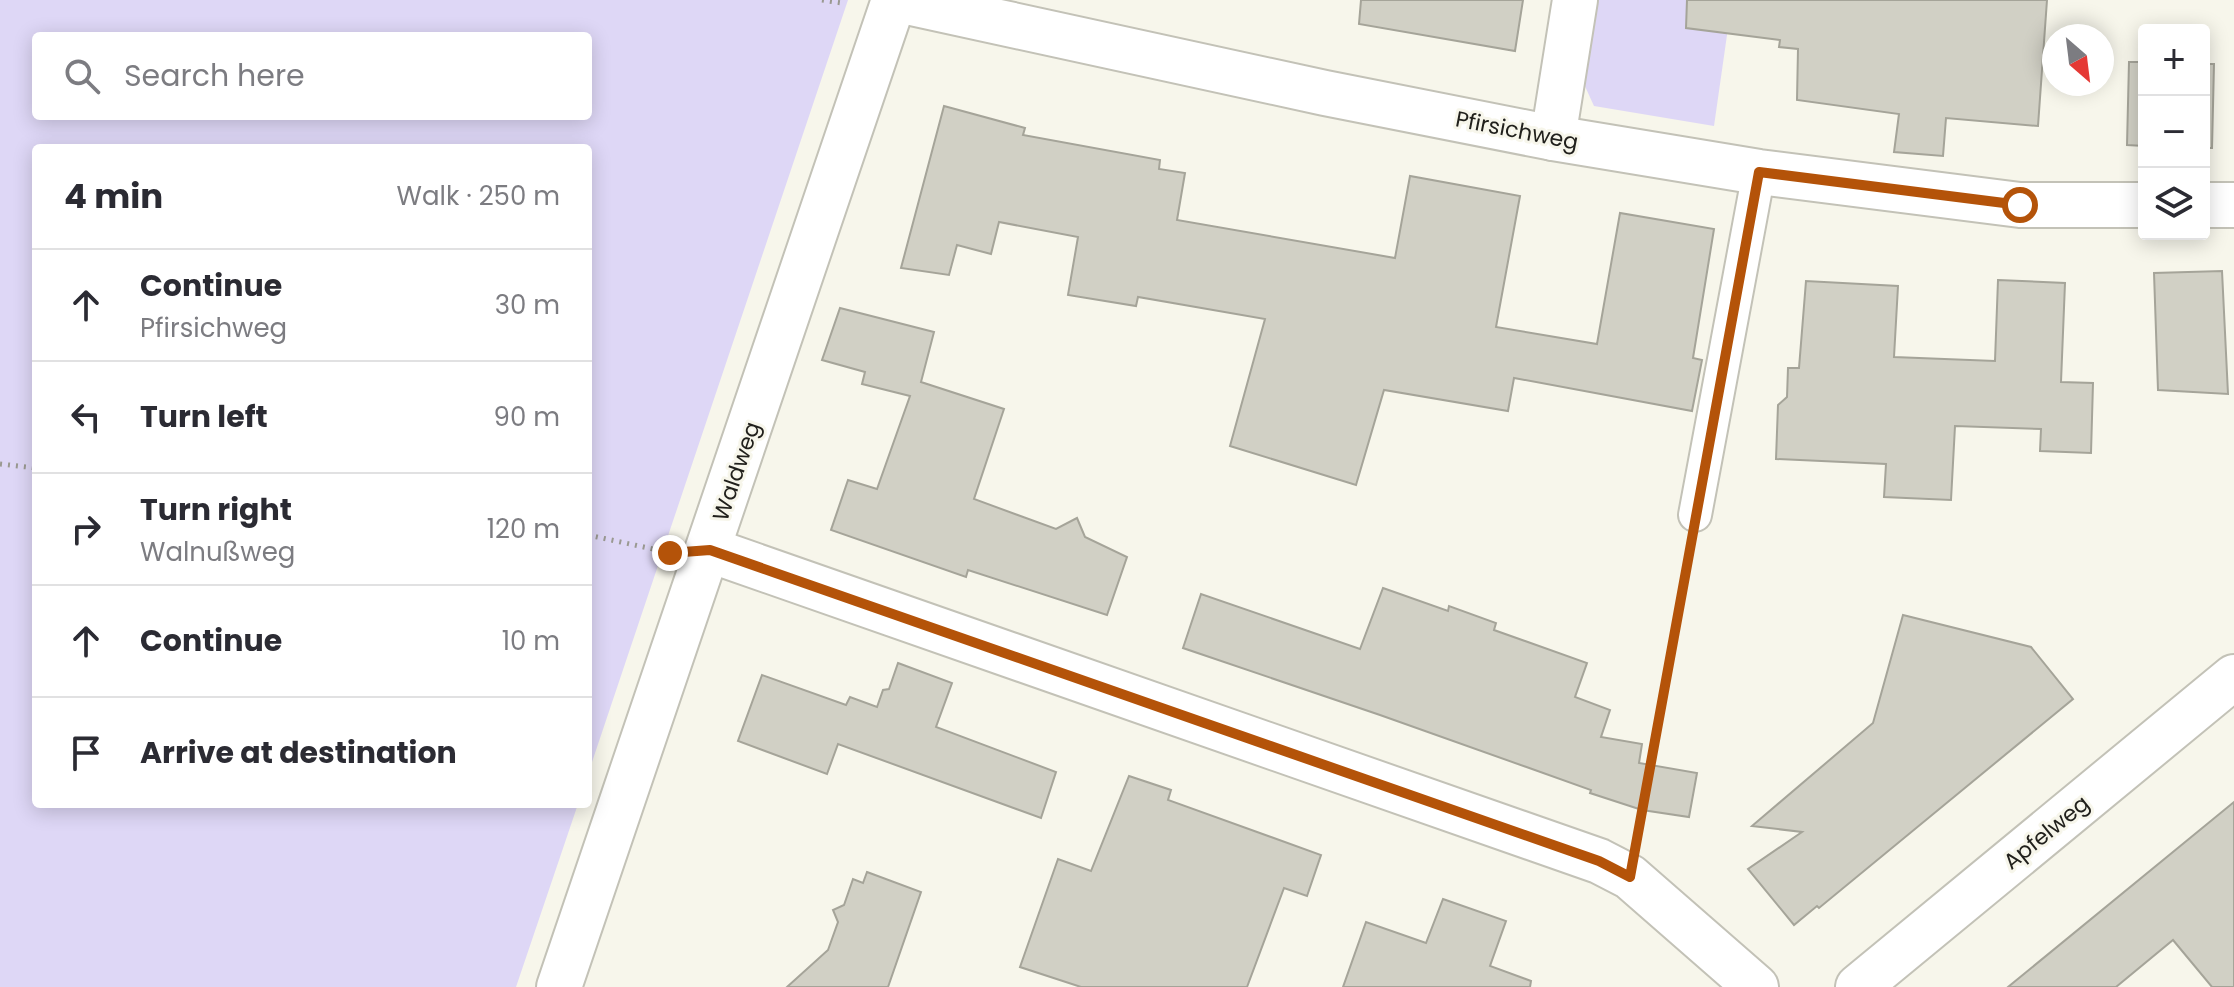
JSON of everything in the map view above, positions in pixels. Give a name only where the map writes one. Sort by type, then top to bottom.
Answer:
[{"type":"street","name":"Pfirsichweg","points":[[896,0],[1325,93],[1553,138],[1759,172],[2020,205],[2138,205]]},
{"type":"street","name":"Waldweg","points":[[559,987],[896,0]]},
{"type":"street","points":[[1553,138],[1575,0]]},
{"type":"street","points":[[2210,205],[2234,205]]},
{"type":"street","points":[[710,550],[1599,861],[1630,877],[1756,987]]},
{"type":"street","name":"Apfelweg","points":[[1858,987],[2234,677]]},
{"type":"lane","points":[[1695,515],[1759,172]]},
{"type":"path","points":[[0,464],[32,468]]},
{"type":"path","points":[[1630,877],[1695,515]]},
{"type":"path","points":[[592,536],[670,553],[710,550]]},
{"type":"shaded area","points":[[0,0],[848,0],[592,762],[592,144],[32,144],[32,808],[577,808],[516,987],[0,987]]},
{"type":"shaded area","points":[[1590,0],[1732,0],[1714,126],[1594,106],[1578,71]]},
{"type":"building","points":[[1361,0],[1523,0],[1515,51],[1359,24]]},
{"type":"building","points":[[1687,0],[2047,0],[2045,24],[2042,24],[2038,126],[1946,118],[1943,156],[1894,152],[1899,114],[1797,100],[1798,49],[1779,47],[1780,40],[1686,28]]},
{"type":"building","points":[[2129,62],[2138,62],[2138,146],[2127,145]]},
{"type":"building","points":[[2210,64],[2214,64],[2212,148]]},
{"type":"building","points":[[944,106],[1025,128],[1023,135],[1160,160],[1159,169],[1185,173],[1177,220],[1395,258],[1410,176],[1520,196],[1496,327],[1597,344],[1620,213],[1714,229],[1693,358],[1702,360],[1692,411],[1514,378],[1508,411],[1384,390],[1356,485],[1230,446],[1265,319],[1138,297],[1136,306],[1068,295],[1078,237],[999,222],[991,254],[957,245],[949,275],[901,268]]},
{"type":"building","points":[[2222,271],[2228,394],[2158,390],[2154,273]]},
{"type":"building","points":[[1998,280],[2065,283],[2061,382],[2093,383],[2091,453],[2040,451],[2041,429],[1955,426],[1951,500],[1884,497],[1886,464],[1776,459],[1778,405],[1787,397],[1788,368],[1799,368],[1806,281],[1898,286],[1894,357],[1995,361]]},
{"type":"building","points":[[840,308],[934,332],[921,382],[1004,409],[974,499],[1056,529],[1077,518],[1085,537],[1127,557],[1107,615],[968,570],[966,577],[831,530],[848,480],[877,489],[910,396],[862,384],[865,372],[822,360]]},
{"type":"building","points":[[1383,588],[1448,611],[1449,606],[1496,623],[1494,630],[1587,663],[1575,697],[1610,710],[1601,737],[1642,744],[1639,763],[1697,773],[1689,817],[1642,810],[1590,793],[1591,790],[1183,648],[1201,594],[1360,649]]},
{"type":"building","points":[[1903,615],[2031,647],[2073,699],[1819,908],[1817,906],[1794,925],[1748,869],[1802,832],[1752,826],[1873,723]]},
{"type":"building","points":[[898,663],[952,683],[936,727],[1056,772],[1041,818],[838,744],[827,774],[738,741],[762,675],[846,705],[850,697],[877,707],[883,690],[889,689]]},
{"type":"building","points":[[1129,776],[1171,790],[1168,800],[1321,855],[1307,896],[1284,888],[1247,987],[1081,987],[1020,967],[1058,859],[1091,871]]},
{"type":"building","points":[[2234,802],[2234,987],[2212,987],[2173,940],[2116,987],[2008,987]]},
{"type":"building","points":[[867,872],[921,892],[888,987],[787,987],[828,950],[838,922],[833,910],[844,905],[853,879],[863,883]]},
{"type":"building","points":[[1443,899],[1506,921],[1490,966],[1531,981],[1530,987],[1343,987],[1366,922],[1426,943]]},
{"type":"route","points":[[670,553],[710,550],[1599,861],[1630,877],[1759,172],[2020,205]]}]
